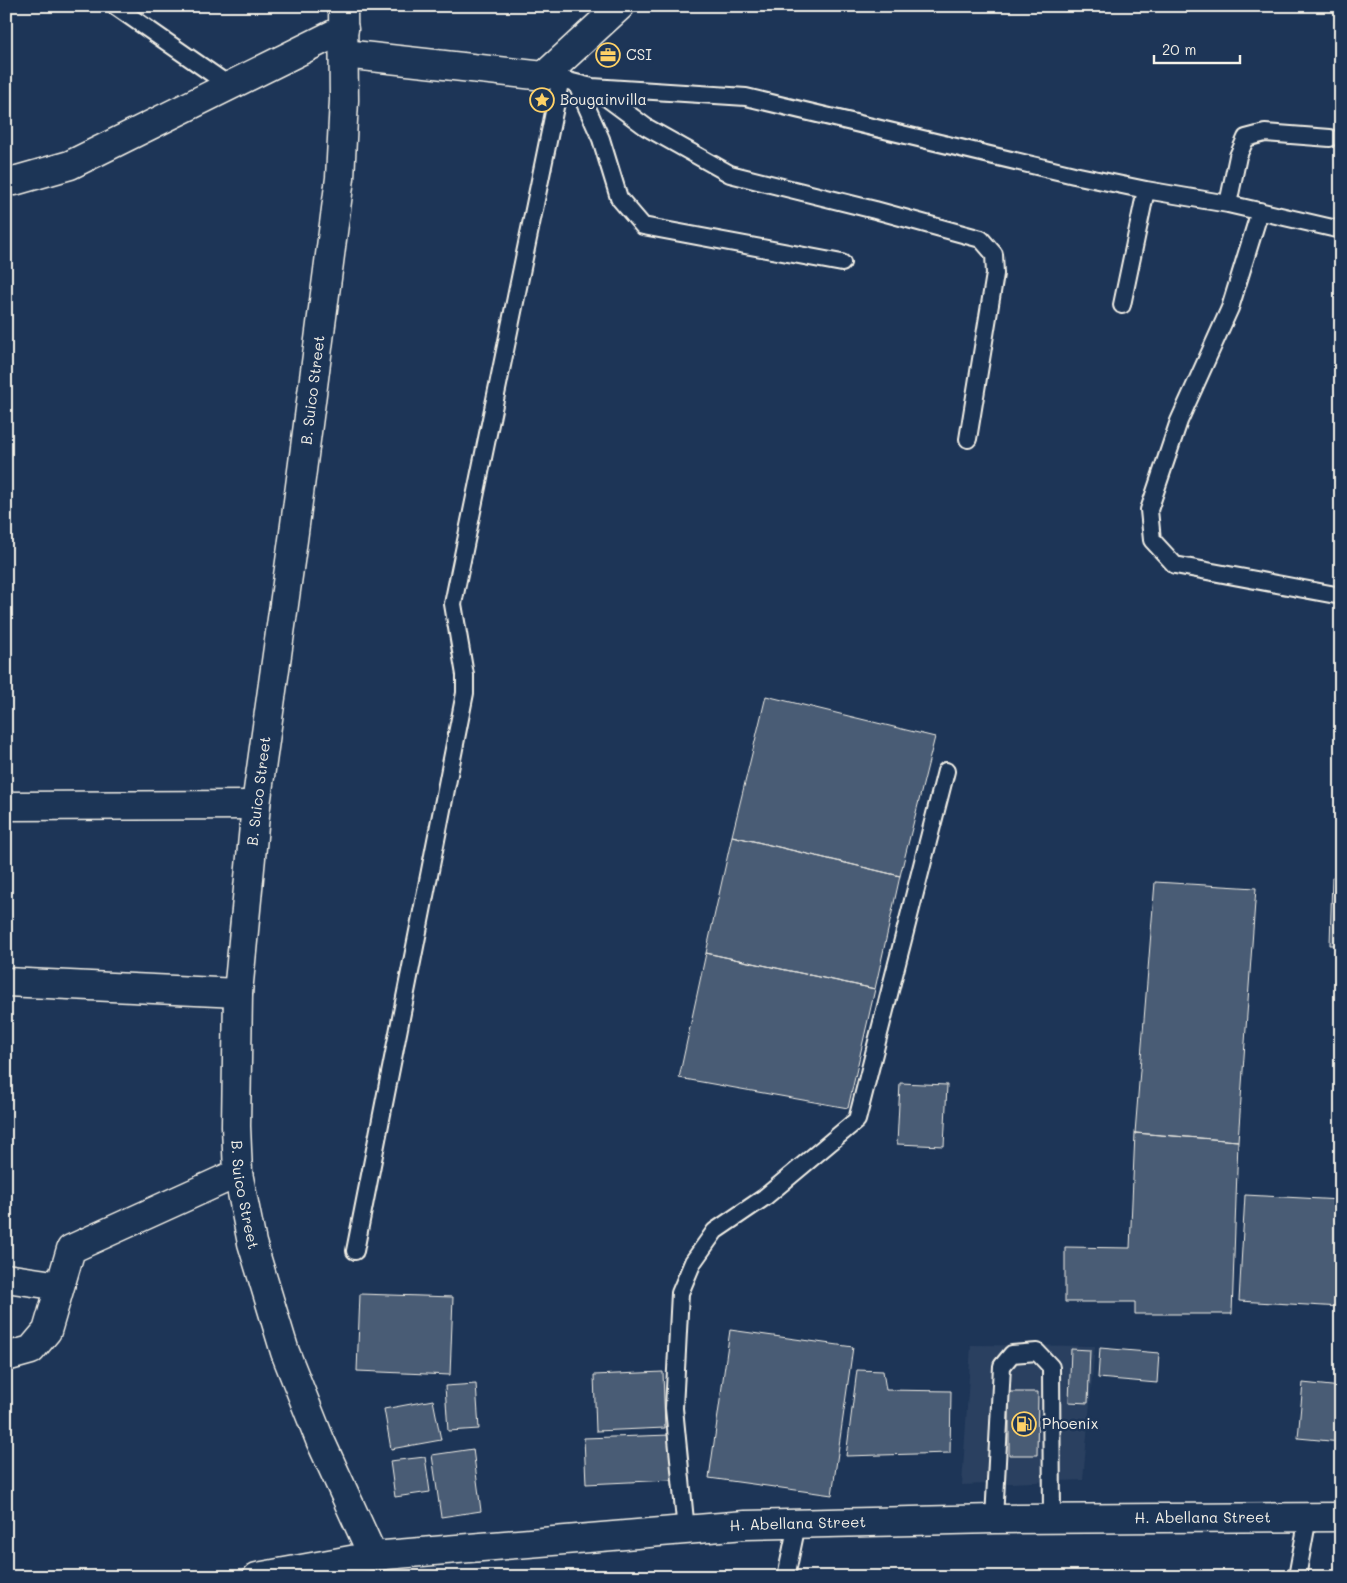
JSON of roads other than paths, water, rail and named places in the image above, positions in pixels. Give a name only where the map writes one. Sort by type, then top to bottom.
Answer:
[{"type":"street","points":[[6,180],[14,180],[70,165],[344,30],[568,81],[620,6]]},
{"type":"street","name":"B. Suico Street","points":[[344,30],[344,100],[340,178],[256,806],[238,993],[236,1126],[238,1173],[252,1243],[285,1352],[320,1440],[373,1556]]},
{"type":"street","points":[[6,806],[256,806]]},
{"type":"street","points":[[6,982],[238,993]]},
{"type":"street","points":[[6,1357],[31,1350],[47,1331],[72,1249],[238,1173]]},
{"type":"street","points":[[6,1278],[60,1286]]},
{"type":"street","name":"H. Abellana Street","points":[[257,1577],[373,1556],[745,1525],[994,1519],[1341,1517]]},
{"type":"lane","points":[[115,6],[230,86]]},
{"type":"lane","points":[[568,81],[746,98],[1146,190],[1228,204],[1341,230]]},
{"type":"lane","points":[[568,81],[601,139],[619,198],[643,226],[842,263]]},
{"type":"lane","points":[[568,81],[730,174],[875,210],[981,239],[994,254],[995,274],[968,439]]},
{"type":"lane","points":[[355,1251],[465,693],[465,675],[453,604],[568,81]]},
{"type":"lane","points":[[1228,204],[1238,156],[1246,138],[1265,133],[1330,138]]},
{"type":"lane","points":[[1122,305],[1146,190]]},
{"type":"lane","points":[[1260,211],[1230,308],[1179,421],[1149,510],[1152,540],[1175,565],[1341,596]]},
{"type":"lane","points":[[686,1531],[674,1408],[680,1293],[693,1262],[715,1231],[765,1197],[857,1120],[946,771]]},
{"type":"lane","points":[[994,1519],[1002,1366],[1012,1354],[1037,1352],[1051,1367],[1052,1519]]},
{"type":"lane","points":[[1297,1577],[1308,1518]]},
{"type":"lane","points":[[786,1577],[797,1524]]},
{"type":"place","name":"CSI","points":[[608,55]]},
{"type":"place","name":"Bougainvilla","points":[[542,100]]},
{"type":"place","name":"Phoenix","points":[[1024,1424]]}]
